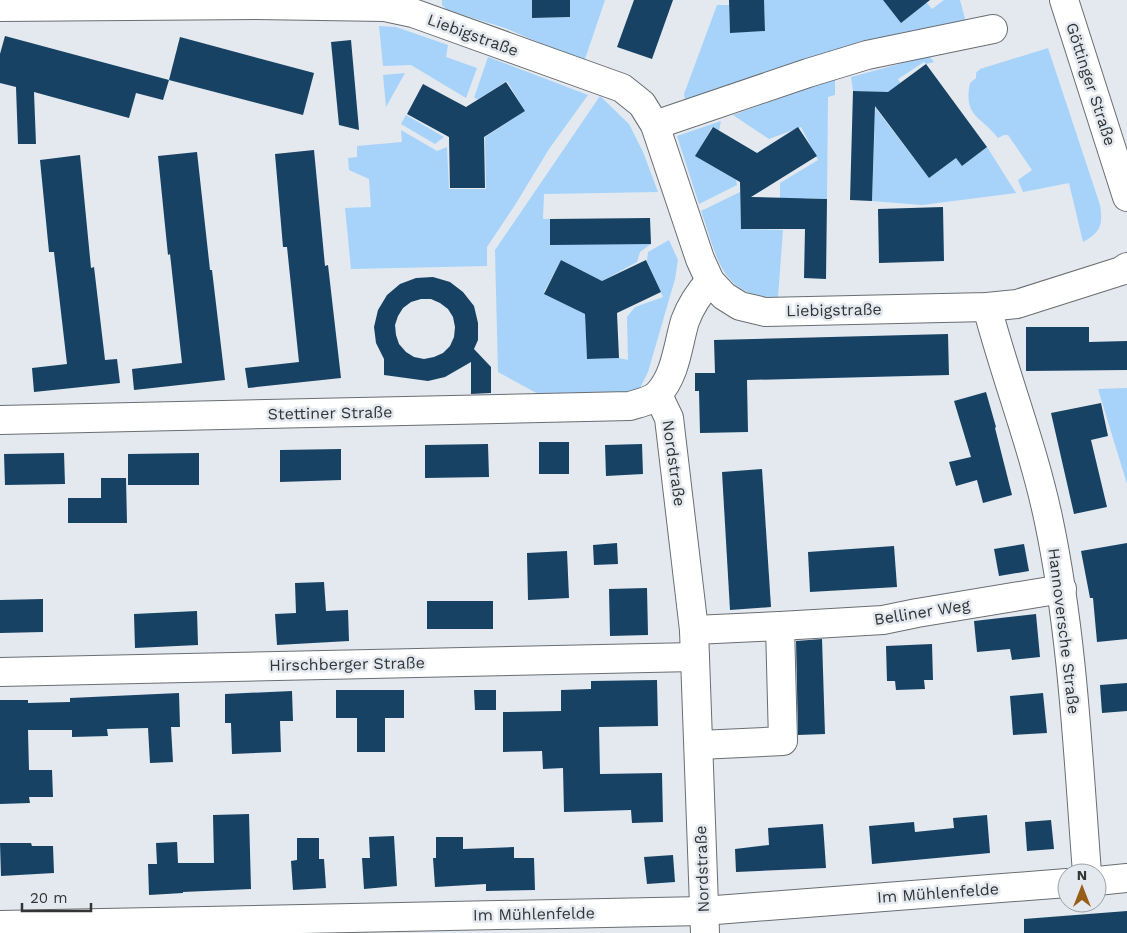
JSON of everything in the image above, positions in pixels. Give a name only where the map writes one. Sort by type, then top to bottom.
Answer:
[{"type":"street","name":"Göttinger Straße","points":[[1064,0],[1127,197]]},
{"type":"street","name":"Liebigstraße","points":[[0,7],[256,5],[385,7],[413,13],[622,88],[642,104],[655,125],[700,259],[710,281],[724,296],[740,306],[765,312],[988,307],[1017,304],[1121,271],[1127,267]]},
{"type":"street","points":[[655,125],[808,73],[867,56],[993,30]]},
{"type":"street","points":[[658,395],[668,379],[692,304],[710,281]]},
{"type":"street","name":"Hannoversche Straße","points":[[988,307],[994,334],[1038,473],[1062,589],[1076,727],[1086,863]]},
{"type":"street","name":"Stettiner Straße","points":[[0,420],[630,406],[647,401],[658,395]]},
{"type":"street","name":"Nordstraße","points":[[658,395],[669,418],[694,630],[704,922]]},
{"type":"street","points":[[0,415],[0,420]]},
{"type":"street","name":"Belliner Weg","points":[[694,630],[883,620],[1062,589]]},
{"type":"street","points":[[699,745],[783,741],[780,626]]},
{"type":"street","name":"Hirschberger Straße","points":[[0,672],[695,657]]},
{"type":"street","points":[[1107,880],[1127,878]]},
{"type":"street","name":"Im Mühlenfelde","points":[[0,925],[704,922],[1057,884]]},
{"type":"shaded area","points":[[442,0],[532,0],[532,18],[570,17],[570,0],[605,0],[584,62],[505,28],[447,10],[442,5]]},
{"type":"shaded area","points":[[764,0],[883,0],[927,3],[932,9],[944,0],[960,0],[966,23],[685,101],[684,94],[717,5],[729,5],[730,32],[765,31]]},
{"type":"shaded area","points":[[379,26],[396,27],[448,45],[446,57],[477,68],[466,98],[411,65],[383,66]]},
{"type":"shaded area","points":[[1048,48],[1100,205],[1101,223],[1094,235],[1083,242],[1069,183],[1023,192],[1018,180],[1032,170],[1008,135],[998,138],[975,115],[969,103],[970,83],[976,78],[976,73],[980,69]]},
{"type":"shaded area","points":[[929,56],[934,62],[926,64],[924,62],[898,79],[903,87],[877,110],[929,178],[956,158],[962,166],[987,147],[1016,193],[922,205],[872,201],[876,92],[853,91],[851,77]]},
{"type":"shaded area","points":[[488,57],[588,95],[549,149],[487,247],[487,266],[351,269],[345,208],[371,207],[369,179],[349,170],[348,158],[357,157],[357,146],[402,142],[401,130],[437,151],[447,147],[449,189],[486,189],[485,137],[525,111],[507,81],[478,99],[474,98]]},
{"type":"shaded area","points":[[405,73],[386,107],[383,75]]},
{"type":"shaded area","points":[[835,78],[835,95],[828,97],[827,199],[805,198],[800,202],[780,203],[780,183],[818,160],[801,127],[769,139],[733,115]]},
{"type":"shaded area","points":[[600,96],[629,124],[643,152],[658,192],[544,194],[543,219],[550,219],[550,244],[651,244],[640,252],[637,262],[602,281],[561,260],[544,292],[585,314],[587,359],[619,358],[628,360],[627,317],[635,307],[663,297],[647,261],[648,252],[669,240],[678,260],[675,279],[648,372],[640,388],[630,392],[540,395],[498,372],[495,250]]},
{"type":"shaded area","points":[[406,115],[444,137],[435,144],[401,124]]},
{"type":"shaded area","points":[[721,121],[719,131],[712,127],[696,156],[736,180],[737,185],[699,204],[677,136]]},
{"type":"shaded area","points":[[740,192],[741,229],[783,230],[778,297],[759,295],[744,290],[732,282],[717,258],[701,211]]},
{"type":"shaded area","points":[[1127,388],[1127,484],[1098,389]]},
{"type":"building","points":[[532,0],[570,0],[570,17],[532,18]]},
{"type":"building","points":[[634,0],[673,0],[652,59],[617,47]]},
{"type":"building","points":[[729,0],[764,0],[765,31],[730,33]]},
{"type":"building","points":[[883,0],[930,0],[901,23]]},
{"type":"building","points":[[5,36],[169,80],[163,100],[136,93],[129,118],[34,92],[36,144],[18,144],[16,87],[0,83],[0,54]]},
{"type":"building","points":[[180,37],[314,73],[303,115],[169,80]]},
{"type":"building","points":[[351,40],[359,130],[339,125],[331,42]]},
{"type":"building","points":[[926,64],[987,147],[962,166],[956,158],[929,178],[875,106],[872,201],[850,200],[853,91],[888,92]]},
{"type":"building","points":[[506,82],[525,111],[484,137],[485,188],[450,188],[449,137],[407,114],[423,84],[466,107]]},
{"type":"building","points":[[713,127],[757,153],[798,127],[817,156],[751,197],[827,199],[826,279],[804,278],[805,229],[741,229],[740,182],[695,156]]},
{"type":"building","points":[[314,150],[325,266],[328,265],[341,378],[248,388],[245,368],[299,362],[287,247],[283,247],[275,154]]},
{"type":"building","points":[[197,152],[225,380],[134,390],[132,369],[182,363],[158,156]]},
{"type":"building","points":[[80,155],[91,268],[94,267],[105,360],[117,359],[120,383],[34,392],[32,368],[67,364],[54,252],[49,252],[40,160]]},
{"type":"building","points":[[943,207],[944,261],[879,263],[878,209]]},
{"type":"building","points":[[650,218],[651,244],[550,245],[550,219]]},
{"type":"building","points":[[561,260],[602,281],[646,260],[661,292],[617,313],[619,358],[587,359],[585,314],[544,294]]},
{"type":"building","points":[[433,277],[450,282],[463,292],[474,306],[478,323],[478,340],[474,349],[491,367],[491,393],[471,394],[471,362],[445,377],[428,381],[384,375],[384,359],[376,343],[374,327],[378,310],[387,295],[400,284],[416,278]],"holes":[[[431,299],[448,309],[453,317],[454,337],[450,346],[443,353],[424,359],[414,357],[399,344],[395,325],[403,308],[411,302]]]},
{"type":"building","points":[[1026,327],[1089,327],[1089,342],[1127,341],[1127,370],[1026,371]]},
{"type":"building","points":[[948,334],[949,375],[747,380],[748,432],[700,433],[699,391],[695,391],[695,373],[715,373],[714,340]]},
{"type":"building","points":[[986,392],[1012,495],[983,503],[977,480],[956,486],[949,462],[971,457],[954,401]]},
{"type":"building","points":[[1101,403],[1108,436],[1091,440],[1107,507],[1074,514],[1051,413]]},
{"type":"building","points":[[539,442],[569,442],[569,474],[539,474]]},
{"type":"building","points":[[488,444],[489,477],[425,478],[425,445]]},
{"type":"building","points":[[642,444],[643,474],[606,476],[605,445]]},
{"type":"building","points":[[341,449],[341,480],[280,482],[280,450]]},
{"type":"building","points":[[64,453],[65,484],[5,485],[4,454]]},
{"type":"building","points":[[199,453],[199,485],[128,485],[128,454]]},
{"type":"building","points":[[762,469],[771,607],[730,610],[722,472]]},
{"type":"building","points":[[101,478],[126,478],[127,523],[68,523],[68,498],[101,498]]},
{"type":"building","points":[[617,543],[618,564],[594,565],[593,545]]},
{"type":"building","points":[[1127,543],[1127,639],[1097,642],[1093,598],[1090,598],[1081,551]]},
{"type":"building","points":[[1024,544],[1029,571],[999,576],[994,549]]},
{"type":"building","points":[[894,546],[897,587],[810,592],[808,552]]},
{"type":"building","points":[[567,551],[569,598],[528,600],[527,553]]},
{"type":"building","points":[[324,582],[326,611],[348,610],[349,641],[277,645],[275,614],[296,613],[295,583]]},
{"type":"building","points":[[647,588],[648,635],[610,636],[609,589]]},
{"type":"building","points":[[43,599],[43,632],[0,633],[0,600]]},
{"type":"building","points":[[427,601],[493,601],[493,629],[427,629]]},
{"type":"building","points":[[197,611],[198,645],[135,648],[134,614]]},
{"type":"building","points":[[1036,614],[1040,657],[1012,660],[1010,649],[977,652],[974,621]]},
{"type":"building","points":[[822,639],[825,734],[798,735],[796,641]]},
{"type":"building","points":[[932,644],[933,680],[924,680],[925,689],[896,690],[895,681],[887,681],[886,646]]},
{"type":"building","points":[[657,680],[658,726],[599,727],[600,774],[662,773],[663,822],[632,823],[631,810],[564,812],[563,768],[543,769],[542,751],[503,752],[503,712],[561,711],[561,690],[591,689],[591,681]]},
{"type":"building","points":[[1127,683],[1127,711],[1102,713],[1100,685]]},
{"type":"building","points":[[336,690],[404,690],[404,718],[385,718],[385,752],[357,752],[357,718],[336,718]]},
{"type":"building","points":[[474,690],[496,690],[496,710],[475,710]]},
{"type":"building","points":[[292,691],[293,721],[280,721],[281,752],[232,754],[231,723],[225,723],[225,694]]},
{"type":"building","points":[[179,693],[180,727],[171,727],[173,762],[150,763],[148,728],[107,729],[108,736],[72,737],[72,730],[28,730],[29,770],[52,770],[53,797],[29,797],[30,803],[0,804],[0,700],[28,700],[28,703],[70,702],[70,698]]},
{"type":"building","points":[[1043,693],[1047,733],[1013,735],[1010,696]]},
{"type":"building","points":[[249,814],[251,889],[149,895],[148,864],[157,864],[156,843],[177,842],[178,863],[214,863],[213,815]]},
{"type":"building","points":[[987,815],[990,853],[872,864],[869,826],[914,822],[915,832],[954,828],[953,818]]},
{"type":"building","points":[[1051,820],[1054,849],[1027,851],[1025,822]]},
{"type":"building","points":[[823,824],[826,868],[736,872],[735,849],[769,845],[768,828]]},
{"type":"building","points":[[394,836],[397,886],[364,889],[362,858],[370,858],[369,837]]},
{"type":"building","points":[[436,837],[463,837],[463,849],[514,847],[514,858],[534,858],[535,890],[486,891],[486,884],[435,887],[433,858],[436,858]]},
{"type":"building","points":[[297,838],[319,838],[319,859],[324,859],[326,888],[293,890],[291,861],[297,860]]},
{"type":"building","points":[[0,843],[31,843],[32,846],[53,846],[54,873],[1,876]]},
{"type":"building","points":[[673,855],[675,882],[647,884],[644,857]]},
{"type":"building","points":[[1127,911],[1127,933],[1024,933],[1024,919]]}]
